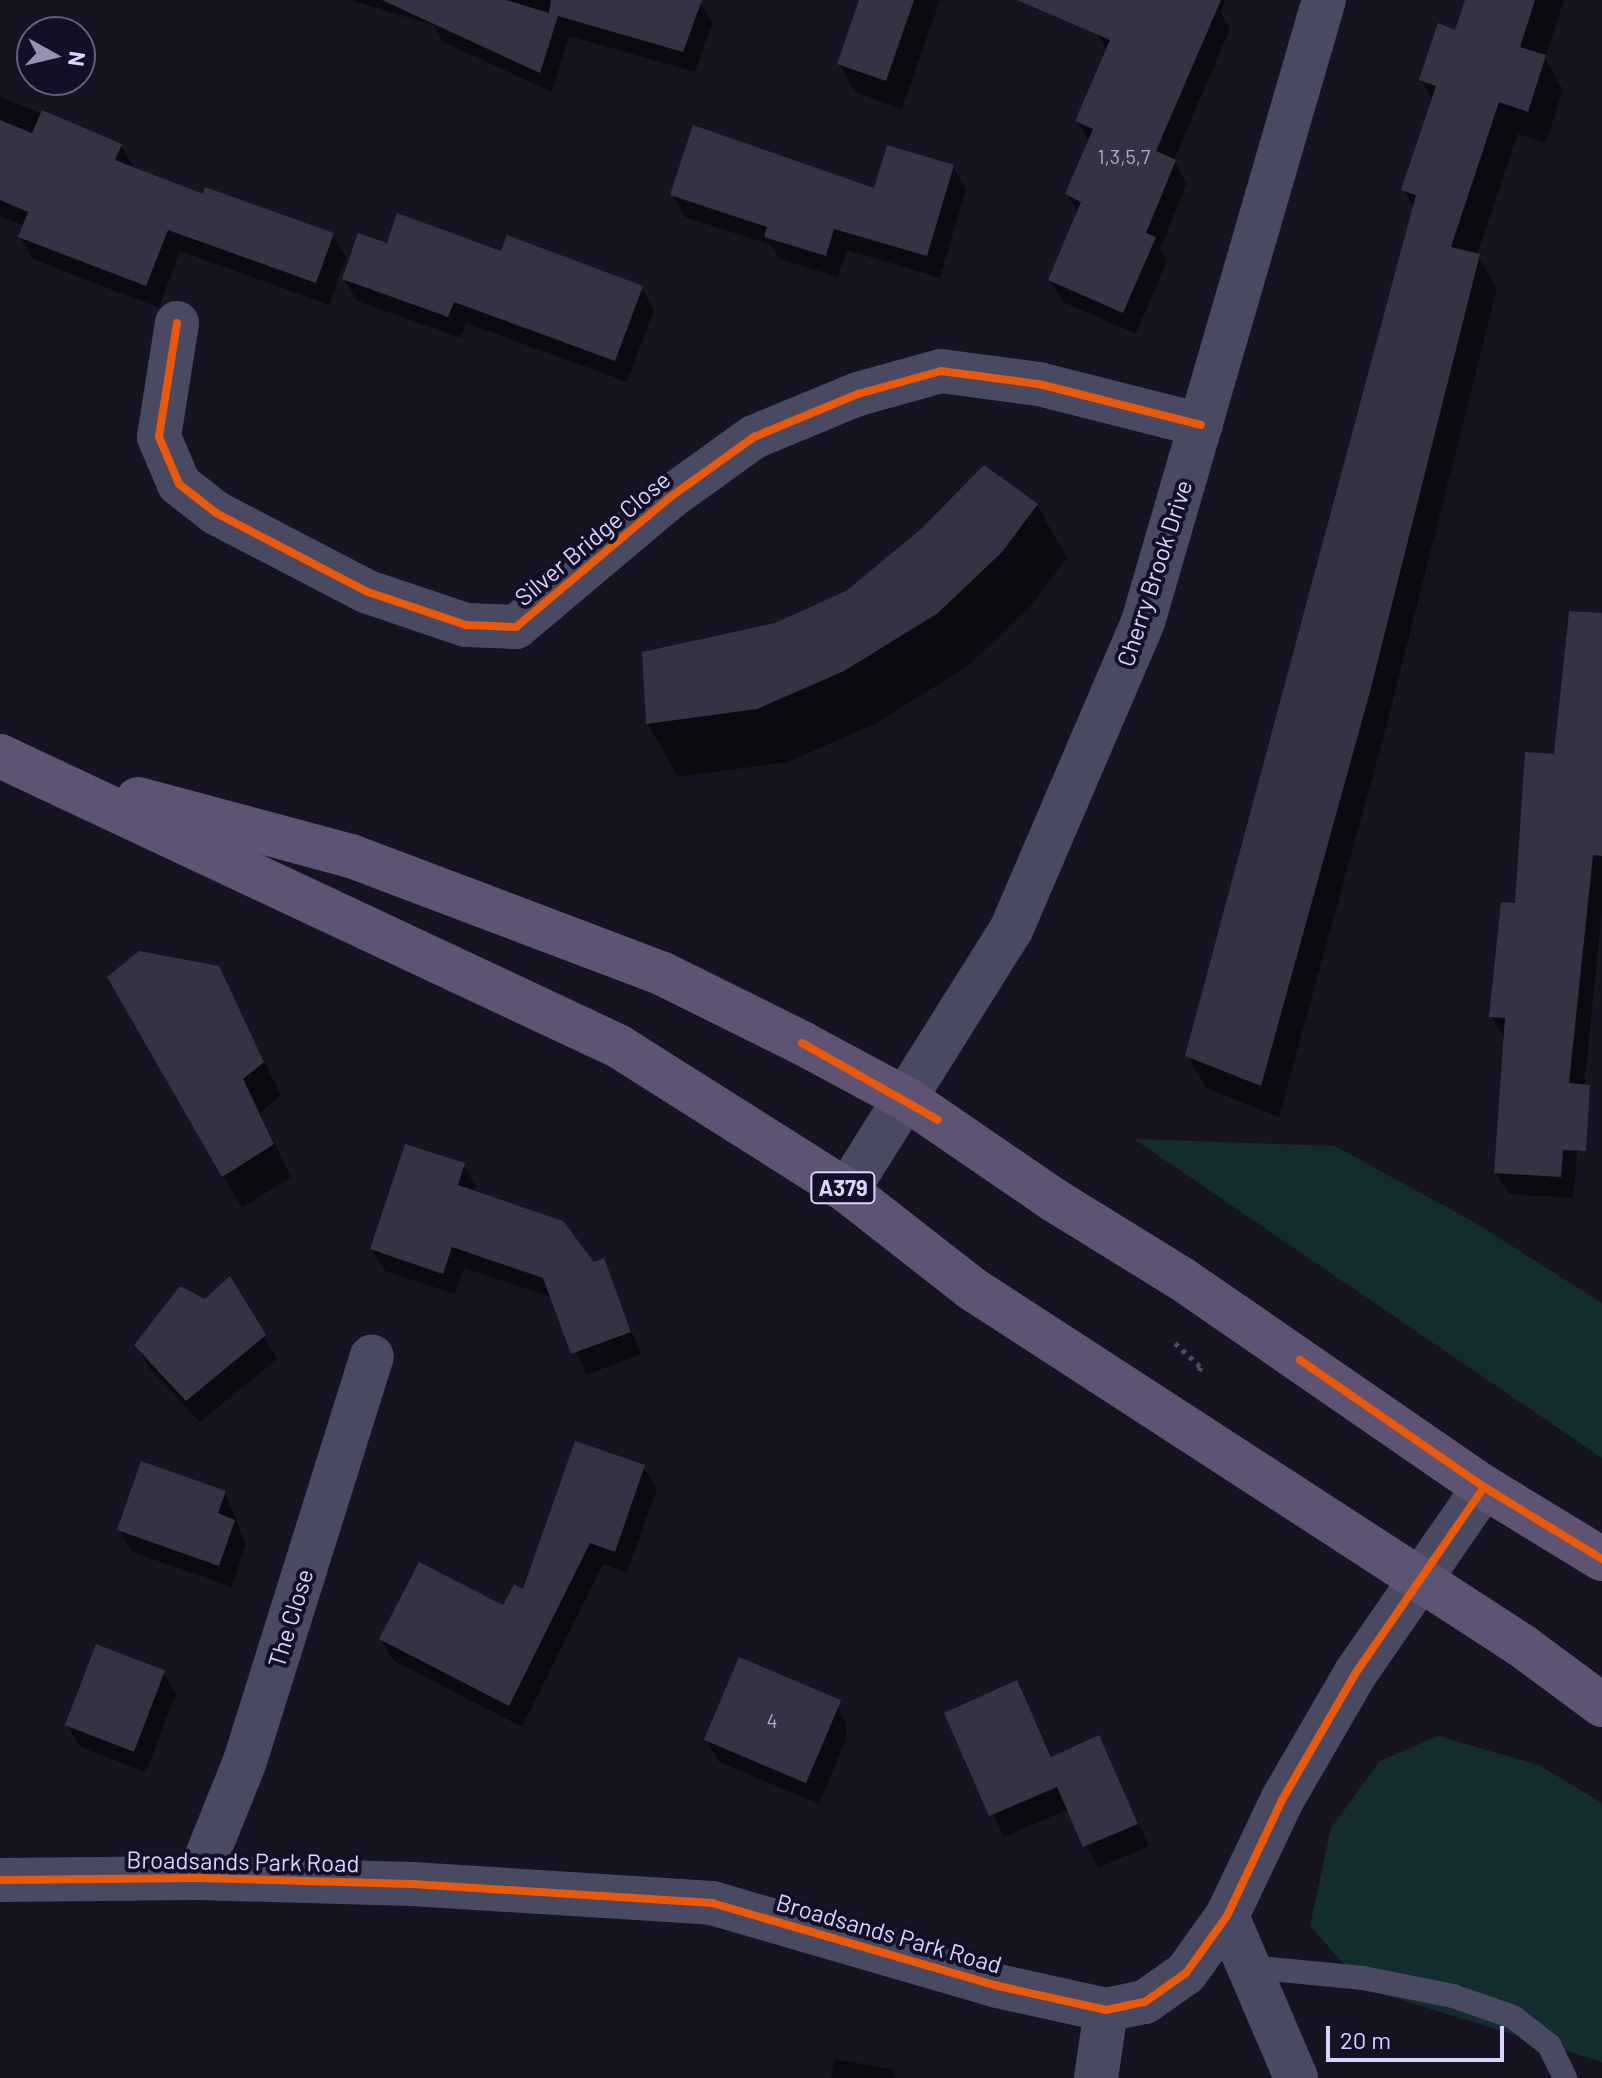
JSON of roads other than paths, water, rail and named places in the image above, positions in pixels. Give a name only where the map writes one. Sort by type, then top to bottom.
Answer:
[{"type":"main road","name":"A379","points":[[14,762],[351,856],[661,973],[908,1100],[1054,1200],[1182,1279],[1484,1487],[1602,1559]]},
{"type":"main road","name":"A379","points":[[14,762],[618,1046],[847,1191],[971,1288],[1421,1584],[1521,1645],[1602,1705]]},
{"type":"street","name":"Cherry Brook Drive","points":[[847,1191],[908,1100],[1011,930],[1143,622],[1324,0]]},
{"type":"street","name":"Silver Bridge Close","points":[[177,323],[159,437],[179,484],[216,513],[368,592],[466,625],[516,627],[669,498],[754,437],[858,394],[941,371],[1039,384],[1201,425]]},
{"type":"street","name":"The Close","points":[[198,1878],[245,1761],[372,1356]]},
{"type":"street","name":"Broadsands Park Road","points":[[0,1880],[198,1878],[412,1884],[712,1903],[998,1986],[1106,2010],[1145,2002],[1186,1973],[1227,1916],[1282,1800],[1347,1686],[1421,1584],[1484,1487]]},
{"type":"street","points":[[1227,1916],[1296,2078]]},
{"type":"street","points":[[1096,2078],[1106,2010]]},
{"type":"lane","points":[[1249,1967],[1363,1978],[1453,1996],[1513,2017],[1549,2045],[1565,2078]]}]
